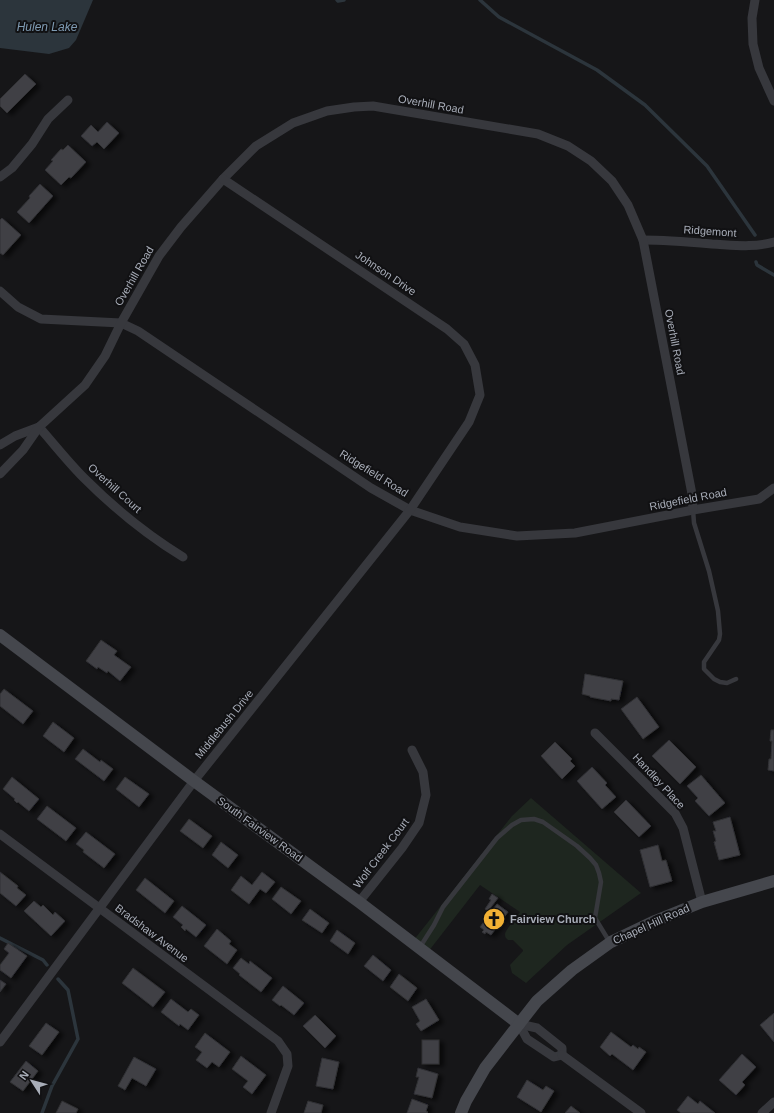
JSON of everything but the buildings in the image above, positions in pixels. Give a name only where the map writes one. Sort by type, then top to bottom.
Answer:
[{"type":"street","points":[[755,0],[752,18],[753,44],[759,68],[774,102]]},
{"type":"street","points":[[0,177],[12,168],[32,144],[48,118],[68,100]]},
{"type":"street","name":"Overhill Road","points":[[0,474],[23,450],[40,427],[85,385],[105,356],[121,323],[158,256],[223,179],[256,146],[293,123],[327,111],[373,106],[538,134],[568,146],[591,161],[612,181],[628,205],[643,240],[691,487],[693,510]]},
{"type":"street","name":"Johnson Drive","points":[[223,179],[447,329],[464,344],[475,365],[480,395],[470,422]]},
{"type":"street","name":"Ridgemont","points":[[643,240],[667,240],[747,246],[765,245],[774,242]]},
{"type":"street","name":"Ridgefield Road","points":[[0,291],[18,307],[41,319],[121,323],[138,331],[371,488],[410,510],[460,527],[517,536],[576,533],[693,510],[759,499],[774,488]]},
{"type":"street","name":"Middlebush Drive","points":[[0,1042],[194,781],[410,510],[470,422]]},
{"type":"street","name":"Overhill Road","points":[[0,445],[16,436],[40,427]]},
{"type":"street","name":"Overhill Court","points":[[40,427],[83,478],[113,505],[162,544],[183,557]]},
{"type":"street","name":"South Fairview Road","points":[[0,635],[194,781],[359,902],[519,1024]]},
{"type":"street","name":"Handley Place","points":[[595,733],[675,813],[683,828],[702,902]]},
{"type":"street","name":"Wolf Creek Court","points":[[359,902],[402,848],[419,823],[426,795],[423,772],[412,750]]},
{"type":"street","name":"Bradshaw Avenue","points":[[0,834],[278,1041],[287,1054],[288,1066],[271,1113]]},
{"type":"street","name":"Chapel Hill Road","points":[[461,1113],[466,1101],[485,1068],[519,1024],[537,1001],[572,970],[610,943],[655,921],[702,902],[774,881]]},
{"type":"street","points":[[519,1024],[537,1028],[562,1048],[562,1055]]},
{"type":"street","points":[[519,1024],[527,1039],[554,1057],[562,1055]]},
{"type":"street","points":[[562,1055],[641,1113]]},
{"type":"street","points":[[762,1113],[774,1102]]},
{"type":"lane","points":[[693,510],[694,523],[709,571],[718,611],[720,634],[719,640],[704,662],[704,669],[714,679],[720,682],[727,683],[736,679]]},
{"type":"lane","points":[[420,948],[443,907],[496,838],[512,825],[521,820],[534,819],[543,822],[563,836],[590,858],[596,865],[601,882],[595,918],[610,943]]},
{"type":"shaded area","points":[[531,798],[641,893],[567,945],[526,983],[512,973],[510,965],[523,950],[513,940],[508,940],[505,935],[507,929],[520,912],[480,885],[428,952],[413,941],[512,816]]},
{"type":"water","name":"Hulen Lake","points":[[0,0],[93,0],[76,40],[69,48],[49,54],[0,48]]},
{"type":"waterway","points":[[337,0],[344,0]]},
{"type":"waterway","points":[[480,0],[499,17],[597,70],[645,105],[707,166],[755,235]]},
{"type":"waterway","points":[[756,262],[757,265],[774,275]]},
{"type":"waterway","points":[[0,938],[43,960],[47,965]]},
{"type":"waterway","points":[[42,1113],[52,1086],[78,1039],[68,990],[58,979]]},
{"type":"place","name":"Fairview Church","points":[[494,919]]}]
